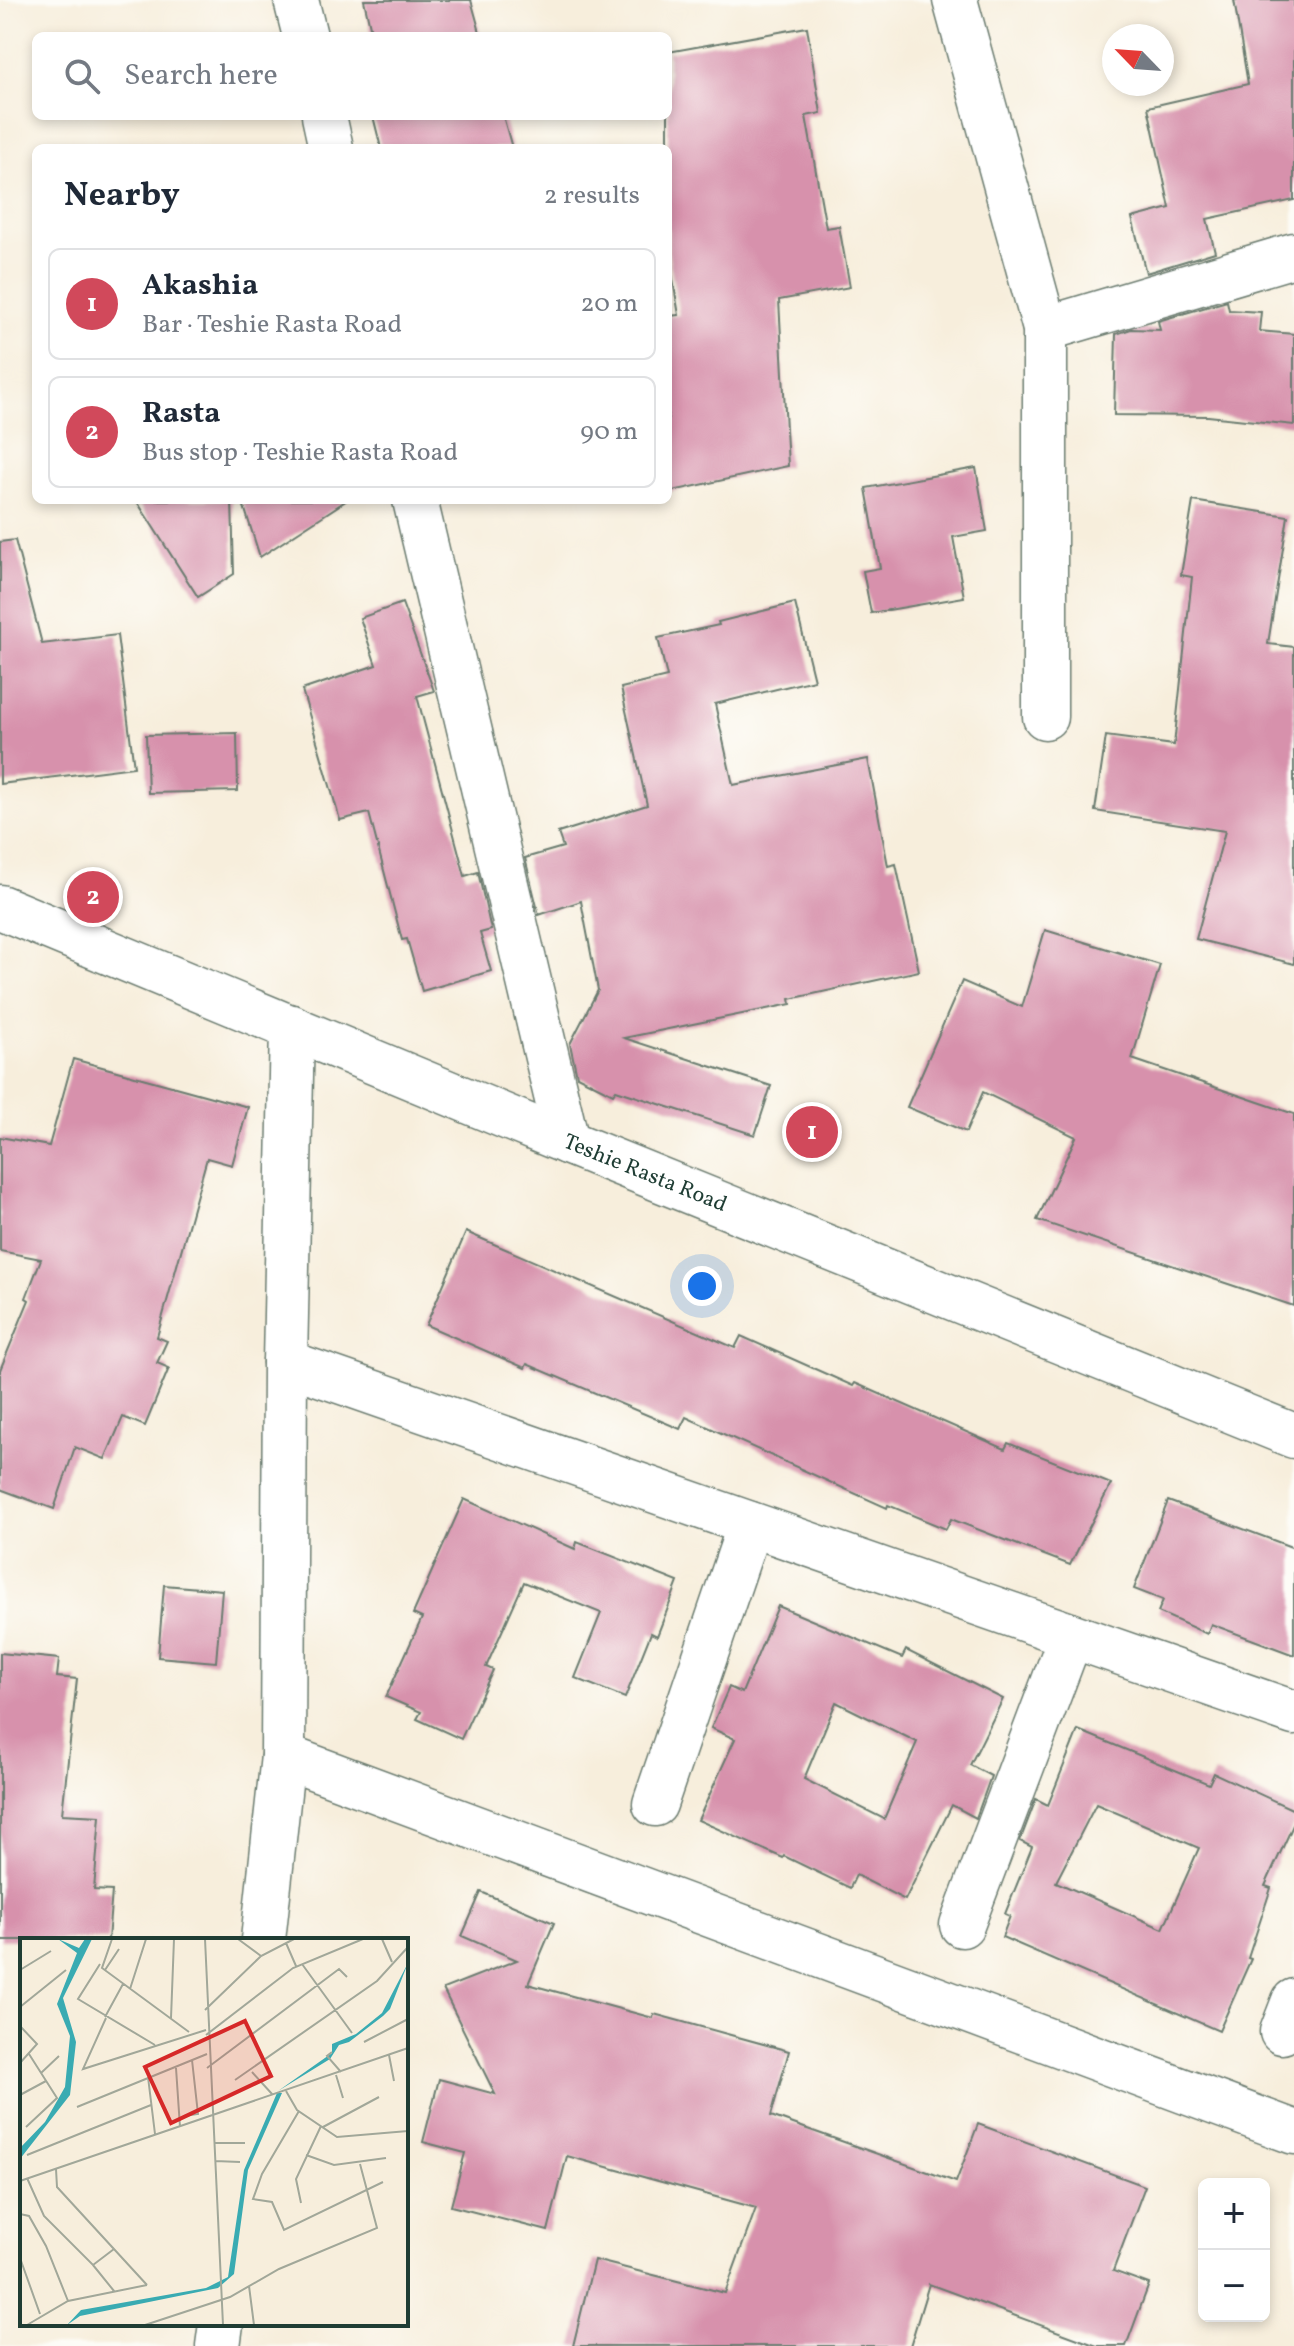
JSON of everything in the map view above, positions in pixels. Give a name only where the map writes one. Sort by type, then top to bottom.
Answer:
[{"type":"street","points":[[296,0],[304,32]]},
{"type":"street","points":[[955,0],[1045,329],[1045,717]]},
{"type":"street","points":[[325,120],[330,144]]},
{"type":"street","points":[[1045,329],[1294,255]]},
{"type":"street","points":[[416,504],[567,1142]]},
{"type":"street","name":"Teshie Rasta Road","points":[[0,907],[567,1142],[1294,1436]]},
{"type":"street","points":[[263,1938],[283,1756],[285,1362],[292,1027]]},
{"type":"street","points":[[285,1362],[1294,1713]]},
{"type":"street","points":[[655,1804],[750,1524]]},
{"type":"street","points":[[962,1925],[1071,1636]]},
{"type":"street","points":[[283,1756],[1294,2132]]},
{"type":"street","points":[[218,2346],[221,2326]]},
{"type":"building","points":[[364,0],[471,0],[480,32],[371,32]]},
{"type":"building","points":[[1234,0],[1294,0],[1294,200],[1207,219],[1215,252],[1146,273],[1132,218],[1170,208],[1148,107],[1248,84]]},
{"type":"building","points":[[807,27],[821,113],[806,116],[826,228],[839,226],[850,287],[779,300],[788,466],[672,491],[672,316],[679,315],[672,274],[672,144],[668,144],[668,120],[672,120],[672,51]]},
{"type":"building","points":[[374,120],[504,120],[511,144],[380,144]]},
{"type":"building","points":[[1227,301],[1229,310],[1261,312],[1259,331],[1294,334],[1294,425],[1208,416],[1114,415],[1116,334],[1131,329],[1160,330],[1158,321]]},
{"type":"building","points":[[976,468],[987,531],[953,537],[964,597],[871,613],[863,571],[880,568],[866,488]]},
{"type":"building","points":[[1193,501],[1288,516],[1268,644],[1294,647],[1294,964],[1196,939],[1225,831],[1095,811],[1106,736],[1174,745],[1192,577],[1181,575]]},
{"type":"building","points":[[139,504],[232,504],[234,574],[198,597]]},
{"type":"building","points":[[243,504],[341,504],[260,557]]},
{"type":"building","points":[[15,540],[42,644],[117,635],[134,767],[0,784],[0,542]]},
{"type":"building","points":[[402,603],[434,691],[417,696],[465,876],[478,872],[491,930],[480,933],[491,971],[422,991],[407,939],[402,940],[369,813],[340,820],[302,690],[376,665],[360,618]]},
{"type":"building","points":[[795,603],[814,680],[715,704],[733,785],[868,759],[888,866],[896,864],[919,971],[790,999],[791,1004],[624,1038],[771,1086],[755,1135],[616,1090],[613,1094],[577,1076],[570,1044],[598,990],[581,901],[539,915],[525,858],[563,847],[558,833],[647,805],[621,688],[667,677],[658,638],[719,625],[718,622]]},
{"type":"building","points":[[237,733],[238,791],[148,793],[146,735]]},
{"type":"building","points":[[1045,930],[1160,965],[1132,1059],[1294,1114],[1294,1306],[1037,1220],[1076,1137],[983,1092],[966,1132],[907,1107],[962,981],[1022,1007]]},
{"type":"building","points":[[73,1059],[248,1107],[232,1165],[207,1158],[157,1337],[167,1341],[157,1363],[169,1368],[145,1426],[123,1417],[105,1459],[75,1447],[54,1509],[0,1489],[0,1370],[29,1300],[26,1298],[41,1259],[0,1251],[0,1137],[49,1146]]},
{"type":"building","points":[[466,1232],[735,1348],[741,1336],[1005,1449],[1008,1443],[1111,1484],[1070,1565],[951,1519],[946,1529],[888,1505],[887,1508],[686,1417],[680,1429],[426,1325]]},
{"type":"building","points":[[464,1499],[575,1549],[577,1542],[678,1582],[657,1636],[651,1633],[625,1698],[575,1678],[601,1613],[524,1582],[486,1667],[493,1670],[461,1739],[417,1719],[421,1712],[386,1697],[422,1618],[413,1614]]},
{"type":"building","points":[[1168,1501],[1294,1548],[1294,1655],[1211,1624],[1207,1634],[1158,1612],[1163,1600],[1134,1589]]},
{"type":"building","points":[[164,1585],[222,1590],[216,1662],[158,1657]]},
{"type":"building","points":[[778,1606],[902,1658],[906,1650],[1003,1699],[970,1765],[991,1776],[976,1818],[952,1805],[905,1900],[856,1875],[850,1888],[698,1820],[735,1739],[711,1728],[729,1687],[742,1693]],"holes":[[[836,1702],[917,1742],[884,1819],[804,1779]]]},
{"type":"building","points":[[0,1653],[59,1659],[57,1677],[77,1679],[62,1814],[100,1816],[94,1890],[112,1891],[108,1938],[0,1940]]},
{"type":"building","points":[[1078,1730],[1209,1784],[1214,1773],[1294,1810],[1294,1823],[1265,1886],[1271,1888],[1248,1958],[1251,1959],[1219,2031],[1002,1937],[1010,1916],[1005,1914],[1032,1847],[1020,1841],[1036,1799],[1048,1805]],"holes":[[[1096,1804],[1199,1848],[1163,1929],[1056,1882]]]},
{"type":"building","points":[[481,1892],[554,1923],[528,1984],[789,2051],[771,2116],[956,2182],[978,2124],[1145,2186],[1113,2271],[1149,2284],[1126,2346],[1097,2346],[929,2284],[910,2346],[573,2346],[594,2260],[725,2293],[756,2208],[567,2156],[548,2231],[451,2206],[465,2153],[423,2142],[439,2079],[495,2094],[443,1989],[517,1960],[462,1936]]},
{"type":"place","name":"Rasta","points":[[93,897]]},
{"type":"place","name":"Akashia","points":[[812,1132]]}]
